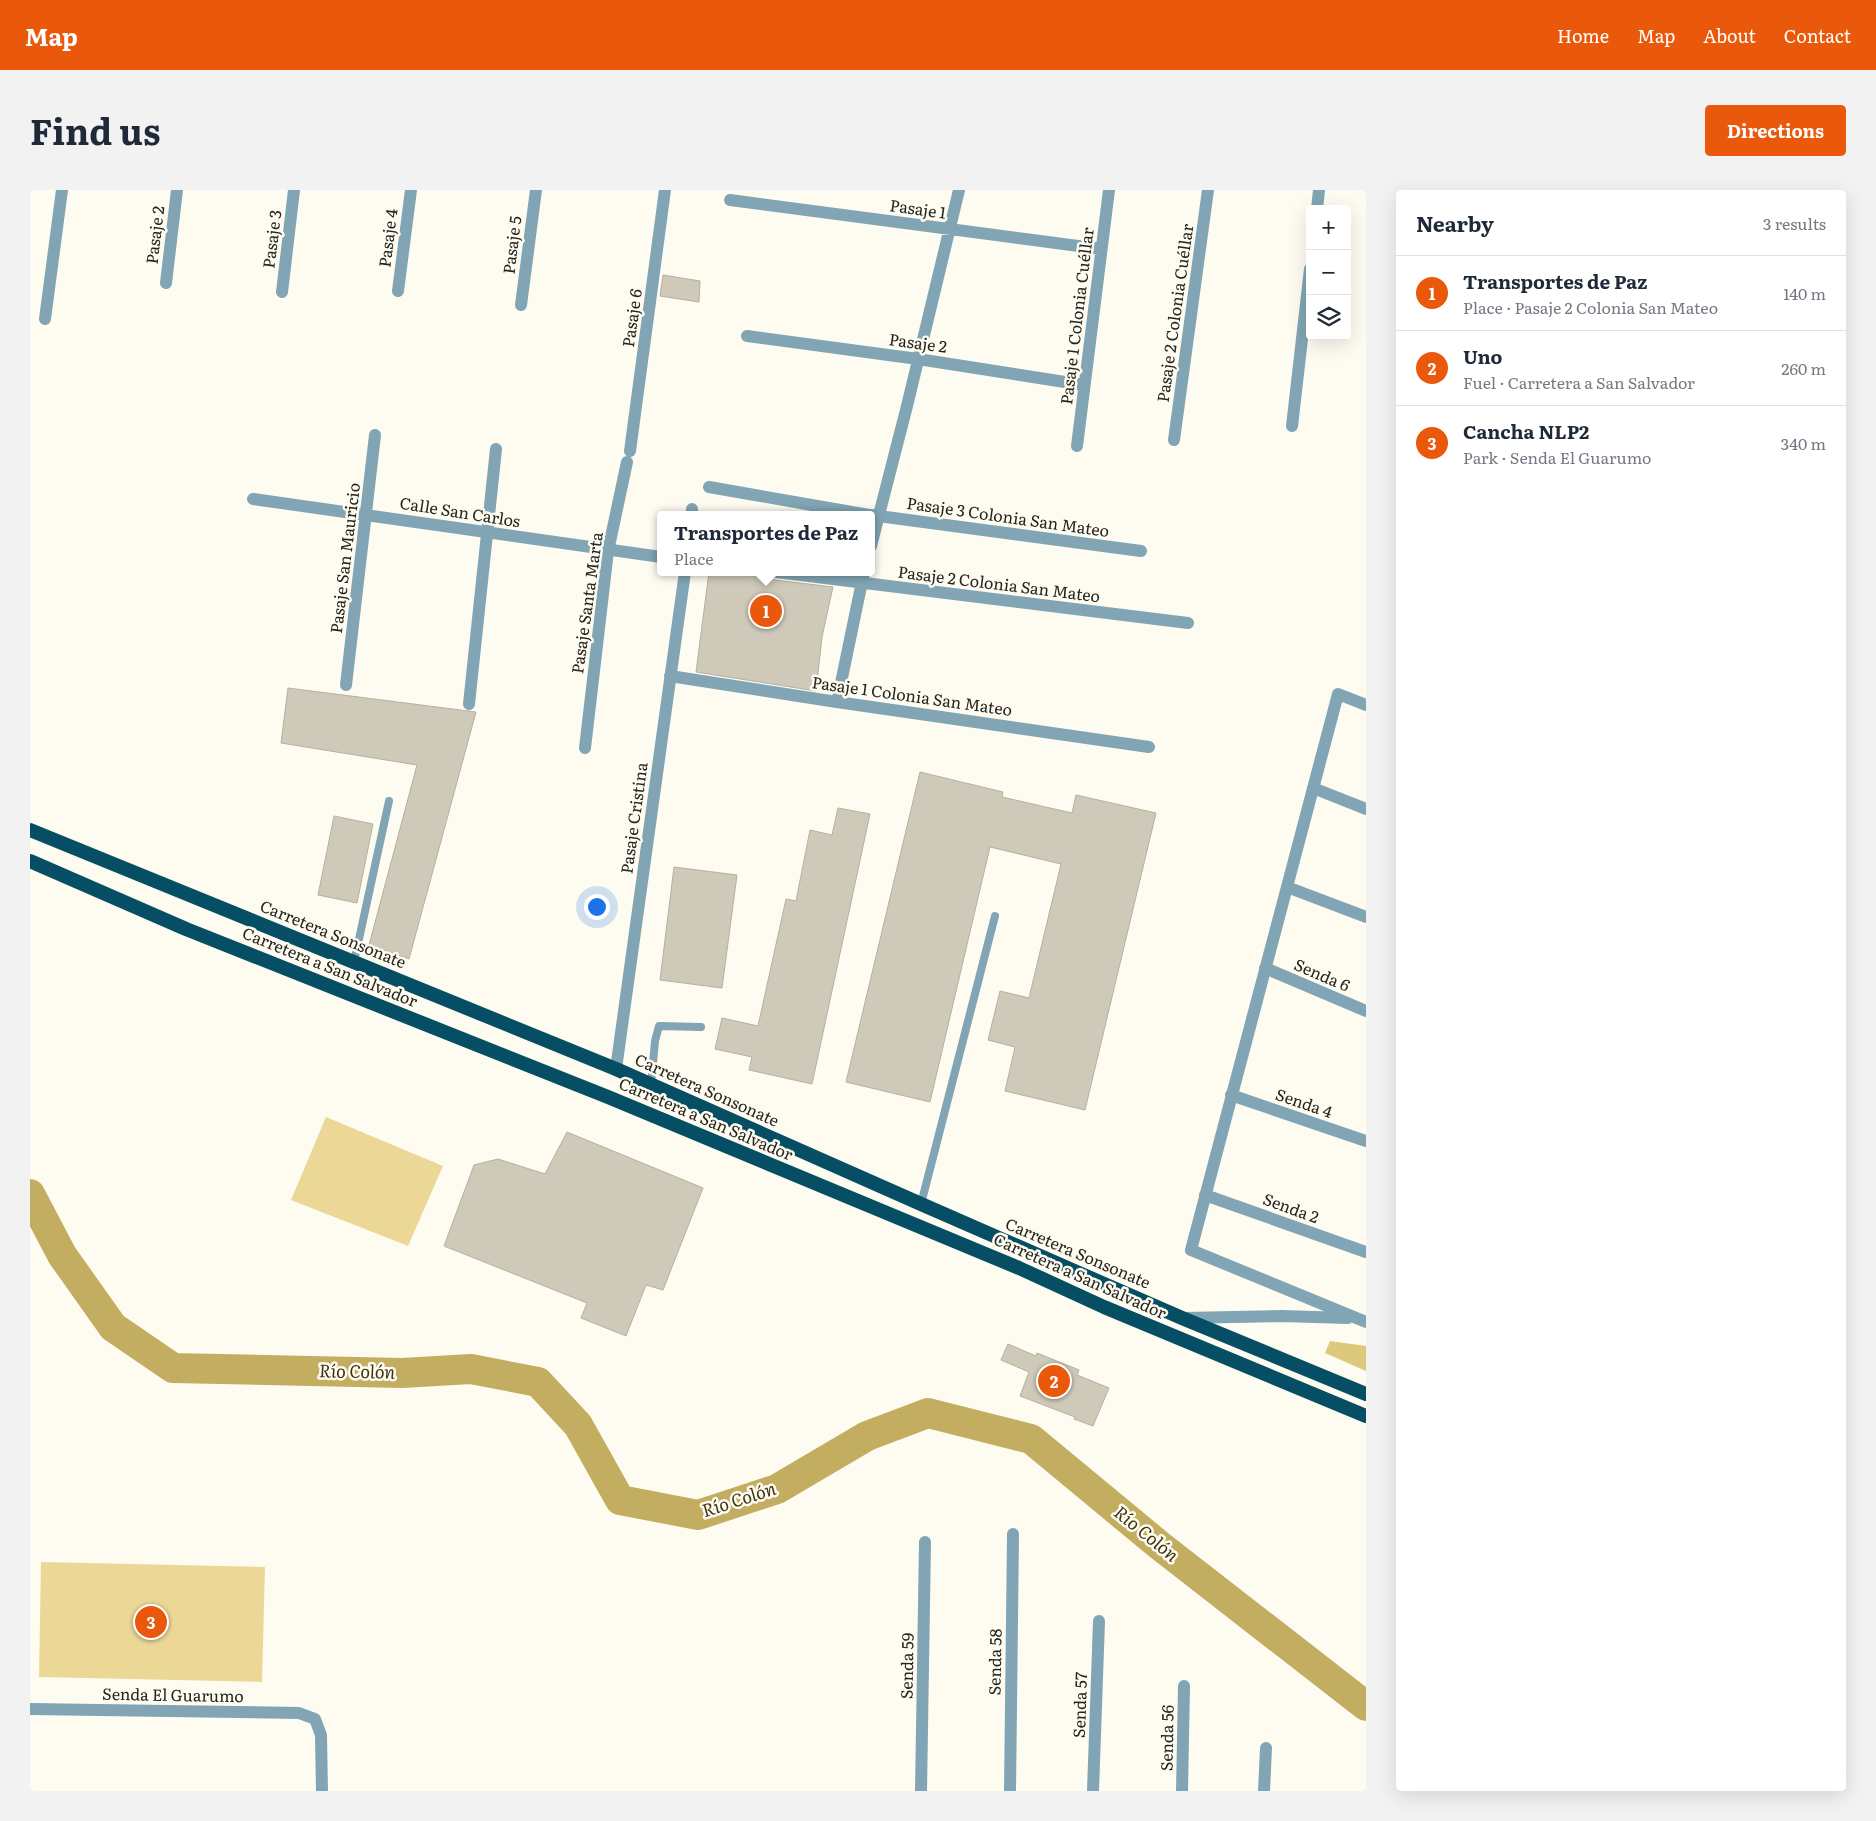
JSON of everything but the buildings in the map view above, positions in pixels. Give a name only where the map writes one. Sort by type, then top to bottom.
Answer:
[{"type":"highway","name":"Carretera Sonsonate","points":[[30,830],[616,1069],[1182,1318],[1366,1394]]},
{"type":"highway","name":"Carretera a San Salvador","points":[[30,861],[186,929],[608,1097],[1019,1268],[1104,1307],[1366,1416]]},
{"type":"street","points":[[45,319],[62,190]]},
{"type":"street","name":"Pasaje 2","points":[[166,283],[177,190]]},
{"type":"street","name":"Pasaje 3","points":[[282,292],[294,190]]},
{"type":"street","name":"Pasaje 4","points":[[398,291],[411,190]]},
{"type":"street","name":"Pasaje 5","points":[[521,305],[536,190]]},
{"type":"street","name":"Pasaje 6","points":[[629,457],[665,190]]},
{"type":"street","points":[[874,511],[896,451],[959,190]]},
{"type":"street","name":"Pasaje 1 Colonia Cuéllar","points":[[1077,446],[1109,190]]},
{"type":"street","name":"Pasaje 2 Colonia Cuéllar","points":[[1174,440],[1208,190]]},
{"type":"street","points":[[1317,205],[1319,190]]},
{"type":"street","name":"Pasaje 1","points":[[730,200],[1101,249]]},
{"type":"street","points":[[1292,426],[1307,295]]},
{"type":"street","name":"Pasaje 2","points":[[747,336],[918,359],[1084,386]]},
{"type":"street","name":"Pasaje San Mauricio","points":[[346,685],[375,435]]},
{"type":"street","points":[[469,704],[496,449]]},
{"type":"street","name":"Pasaje Santa Marta","points":[[584,748],[608,551],[629,457]]},
{"type":"street","name":"Pasaje 3 Colonia San Mateo","points":[[709,487],[850,511]]},
{"type":"street","name":"Calle San Carlos","points":[[253,499],[657,557]]},
{"type":"street","name":"Pasaje 3 Colonia San Mateo","points":[[875,515],[1141,551]]},
{"type":"street","name":"Pasaje Cristina","points":[[616,1069],[684,576]]},
{"type":"street","name":"Pasaje 2 Colonia San Mateo","points":[[834,576],[863,578],[1188,623]]},
{"type":"street","points":[[837,702],[863,578]]},
{"type":"street","name":"Pasaje 1 Colonia San Mateo","points":[[670,676],[1149,747]]},
{"type":"street","points":[[1362,1320],[1191,1250],[1338,694],[1366,705]]},
{"type":"street","points":[[1313,788],[1366,809]]},
{"type":"street","points":[[1287,887],[1366,917]]},
{"type":"street","name":"Senda 6","points":[[1265,968],[1366,1011]]},
{"type":"street","name":"Senda 4","points":[[1231,1096],[1366,1141]]},
{"type":"street","name":"Senda 2","points":[[1205,1195],[1366,1252]]},
{"type":"street","points":[[1182,1318],[1282,1316],[1362,1320]]},
{"type":"street","name":"Senda 58","points":[[1010,1791],[1013,1534]]},
{"type":"street","name":"Senda 59","points":[[922,1791],[925,1542]]},
{"type":"street","name":"Senda 57","points":[[1093,1791],[1099,1620]]},
{"type":"street","name":"Senda 56","points":[[1182,1791],[1184,1686]]},
{"type":"street","name":"Senda El Guarumo","points":[[30,1709],[299,1713],[315,1719],[321,1735],[322,1791]]},
{"type":"street","points":[[1264,1791],[1266,1748]]},
{"type":"lane","points":[[354,962],[389,801]]},
{"type":"lane","points":[[921,1204],[995,916]]},
{"type":"lane","points":[[651,1085],[654,1040],[658,1026],[701,1027]]},
{"type":"shaded area","points":[[326,1117],[443,1166],[408,1246],[291,1200]]},
{"type":"shaded area","points":[[1330,1341],[1366,1346],[1366,1371],[1325,1353]]},
{"type":"shaded area","points":[[41,1562],[265,1567],[262,1682],[39,1677]]},
{"type":"waterway","name":"Río Colón","points":[[30,1194],[62,1255],[113,1327],[173,1368],[402,1373],[471,1369],[538,1382],[578,1425],[620,1500],[698,1515],[777,1489],[867,1436],[928,1413],[1031,1439],[1159,1545],[1366,1706]]},
{"type":"place","name":"Transportes de Paz","points":[[766,611]]},
{"type":"place","name":"Uno","points":[[1054,1381]]},
{"type":"place","name":"Cancha NLP2","points":[[151,1622]]}]
